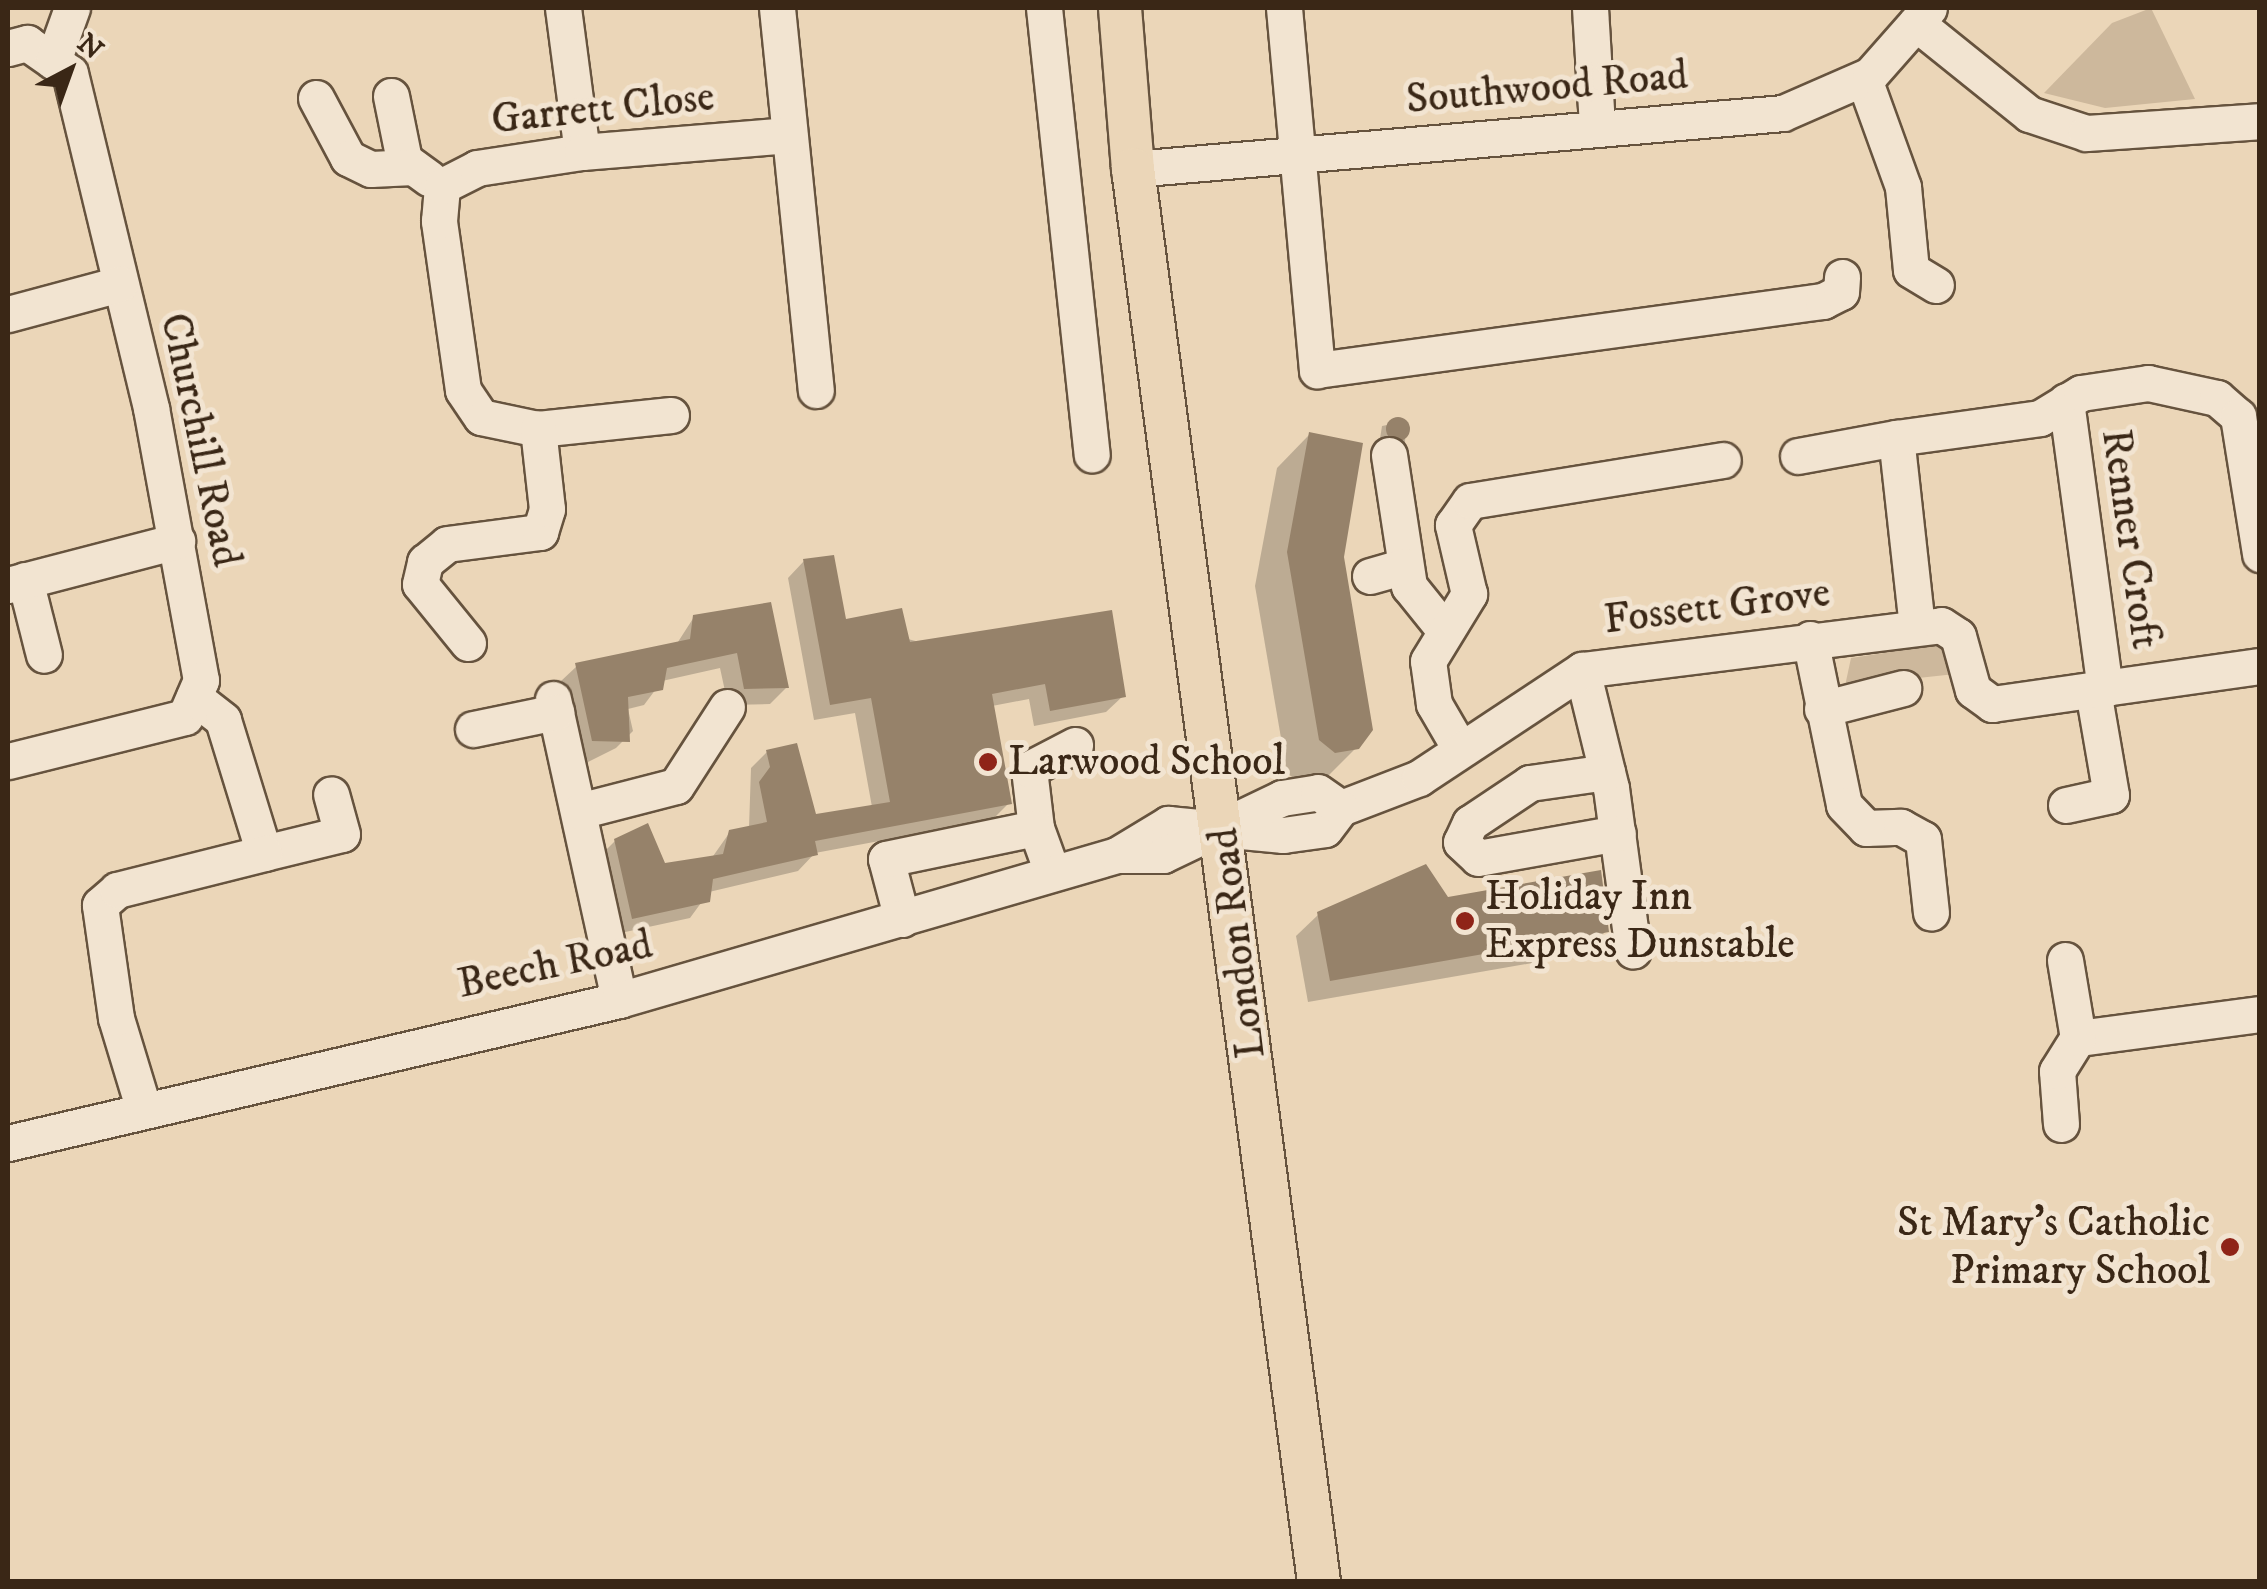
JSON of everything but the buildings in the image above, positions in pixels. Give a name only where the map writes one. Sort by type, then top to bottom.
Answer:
[{"type":"main road","name":"London Road","points":[[1120,8],[1133,169],[1225,827],[1319,1582]]},
{"type":"street","points":[[8,48],[27,43],[53,61],[72,8]]},
{"type":"street","points":[[564,8],[582,152]]},
{"type":"street","points":[[776,8],[816,390]]},
{"type":"street","points":[[1044,8],[1092,454]]},
{"type":"street","points":[[1284,8],[1302,154],[1318,370],[1823,301],[1841,292],[1842,277]]},
{"type":"street","points":[[1590,8],[1596,127]]},
{"type":"street","points":[[1923,15],[2029,114],[2086,133],[2260,122]]},
{"type":"street","name":"Southwood Road","points":[[1133,169],[1782,113],[1864,79],[1923,15]]},
{"type":"street","name":"Churchill Road","points":[[53,61],[70,73],[177,541],[201,680],[194,697]]},
{"type":"street","points":[[1864,79],[1903,187],[1911,270],[1936,285]]},
{"type":"street","points":[[391,96],[404,160],[428,177],[439,222],[464,390],[481,417],[538,429],[671,415]]},
{"type":"street","points":[[316,98],[348,158],[371,169],[428,177]]},
{"type":"street","name":"Garrett Close","points":[[428,177],[582,152],[789,135]]},
{"type":"street","points":[[8,314],[120,284]]},
{"type":"street","points":[[1798,456],[2040,418],[2066,401],[2148,384],[2217,398],[2238,416],[2260,554]]},
{"type":"street","name":"Renner Croft","points":[[2066,401],[2099,690]]},
{"type":"street","points":[[468,643],[420,584],[425,562],[447,544],[540,532],[546,508],[538,429]]},
{"type":"street","points":[[1896,438],[1917,628]]},
{"type":"street","points":[[1389,455],[1405,566],[1414,596],[1442,626]]},
{"type":"street","points":[[1459,747],[1428,673],[1442,626],[1469,594],[1453,526],[1470,502],[1723,460]]},
{"type":"street","points":[[44,654],[16,582],[177,541]]},
{"type":"street","points":[[1370,576],[1405,566]]},
{"type":"street","name":"Fossett Grove","points":[[1225,827],[1325,828],[1341,808],[1392,792],[1582,670],[1941,624],[1958,636],[1973,690],[1992,704],[2260,666]]},
{"type":"street","points":[[1810,639],[1822,709],[1852,818],[1924,839],[1930,912]]},
{"type":"street","points":[[1582,670],[1607,772],[1633,951]]},
{"type":"street","points":[[1822,709],[1902,688]]},
{"type":"street","points":[[2066,805],[2111,795],[2099,690]]},
{"type":"street","points":[[8,760],[185,717],[194,697],[223,720],[264,853]]},
{"type":"street","points":[[473,729],[555,706],[619,1000]]},
{"type":"street","points":[[578,810],[676,786],[727,706]]},
{"type":"street","points":[[1052,872],[1036,828],[1029,769],[1075,744]]},
{"type":"street","points":[[1607,772],[1530,783],[1470,823],[1461,842],[1478,858],[1618,834]]},
{"type":"street","points":[[142,1106],[116,1018],[100,905],[117,890],[342,834],[331,794]]},
{"type":"street","name":"Beech Road","points":[[8,1143],[142,1106],[619,1000],[902,920],[1052,872],[1117,855],[1163,854],[1225,827]]},
{"type":"street","points":[[902,920],[886,858],[1036,828]]},
{"type":"street","points":[[2061,1124],[2058,1071],[2078,1038],[2065,960]]},
{"type":"street","points":[[2078,1038],[2260,1014]]},
{"type":"shaded area","points":[[2151,8],[2195,99],[2105,108],[2044,93],[2112,23]]},
{"type":"shaded area","points":[[1944,644],[1955,674],[1845,686],[1851,658]]},
{"type":"place","name":"Larwood School","points":[[988,762]]},
{"type":"place","name":"Holiday Inn Express Dunstable","points":[[1465,921]]},
{"type":"place","name":"St Mary's Catholic Primary School","points":[[2230,1247]]}]
